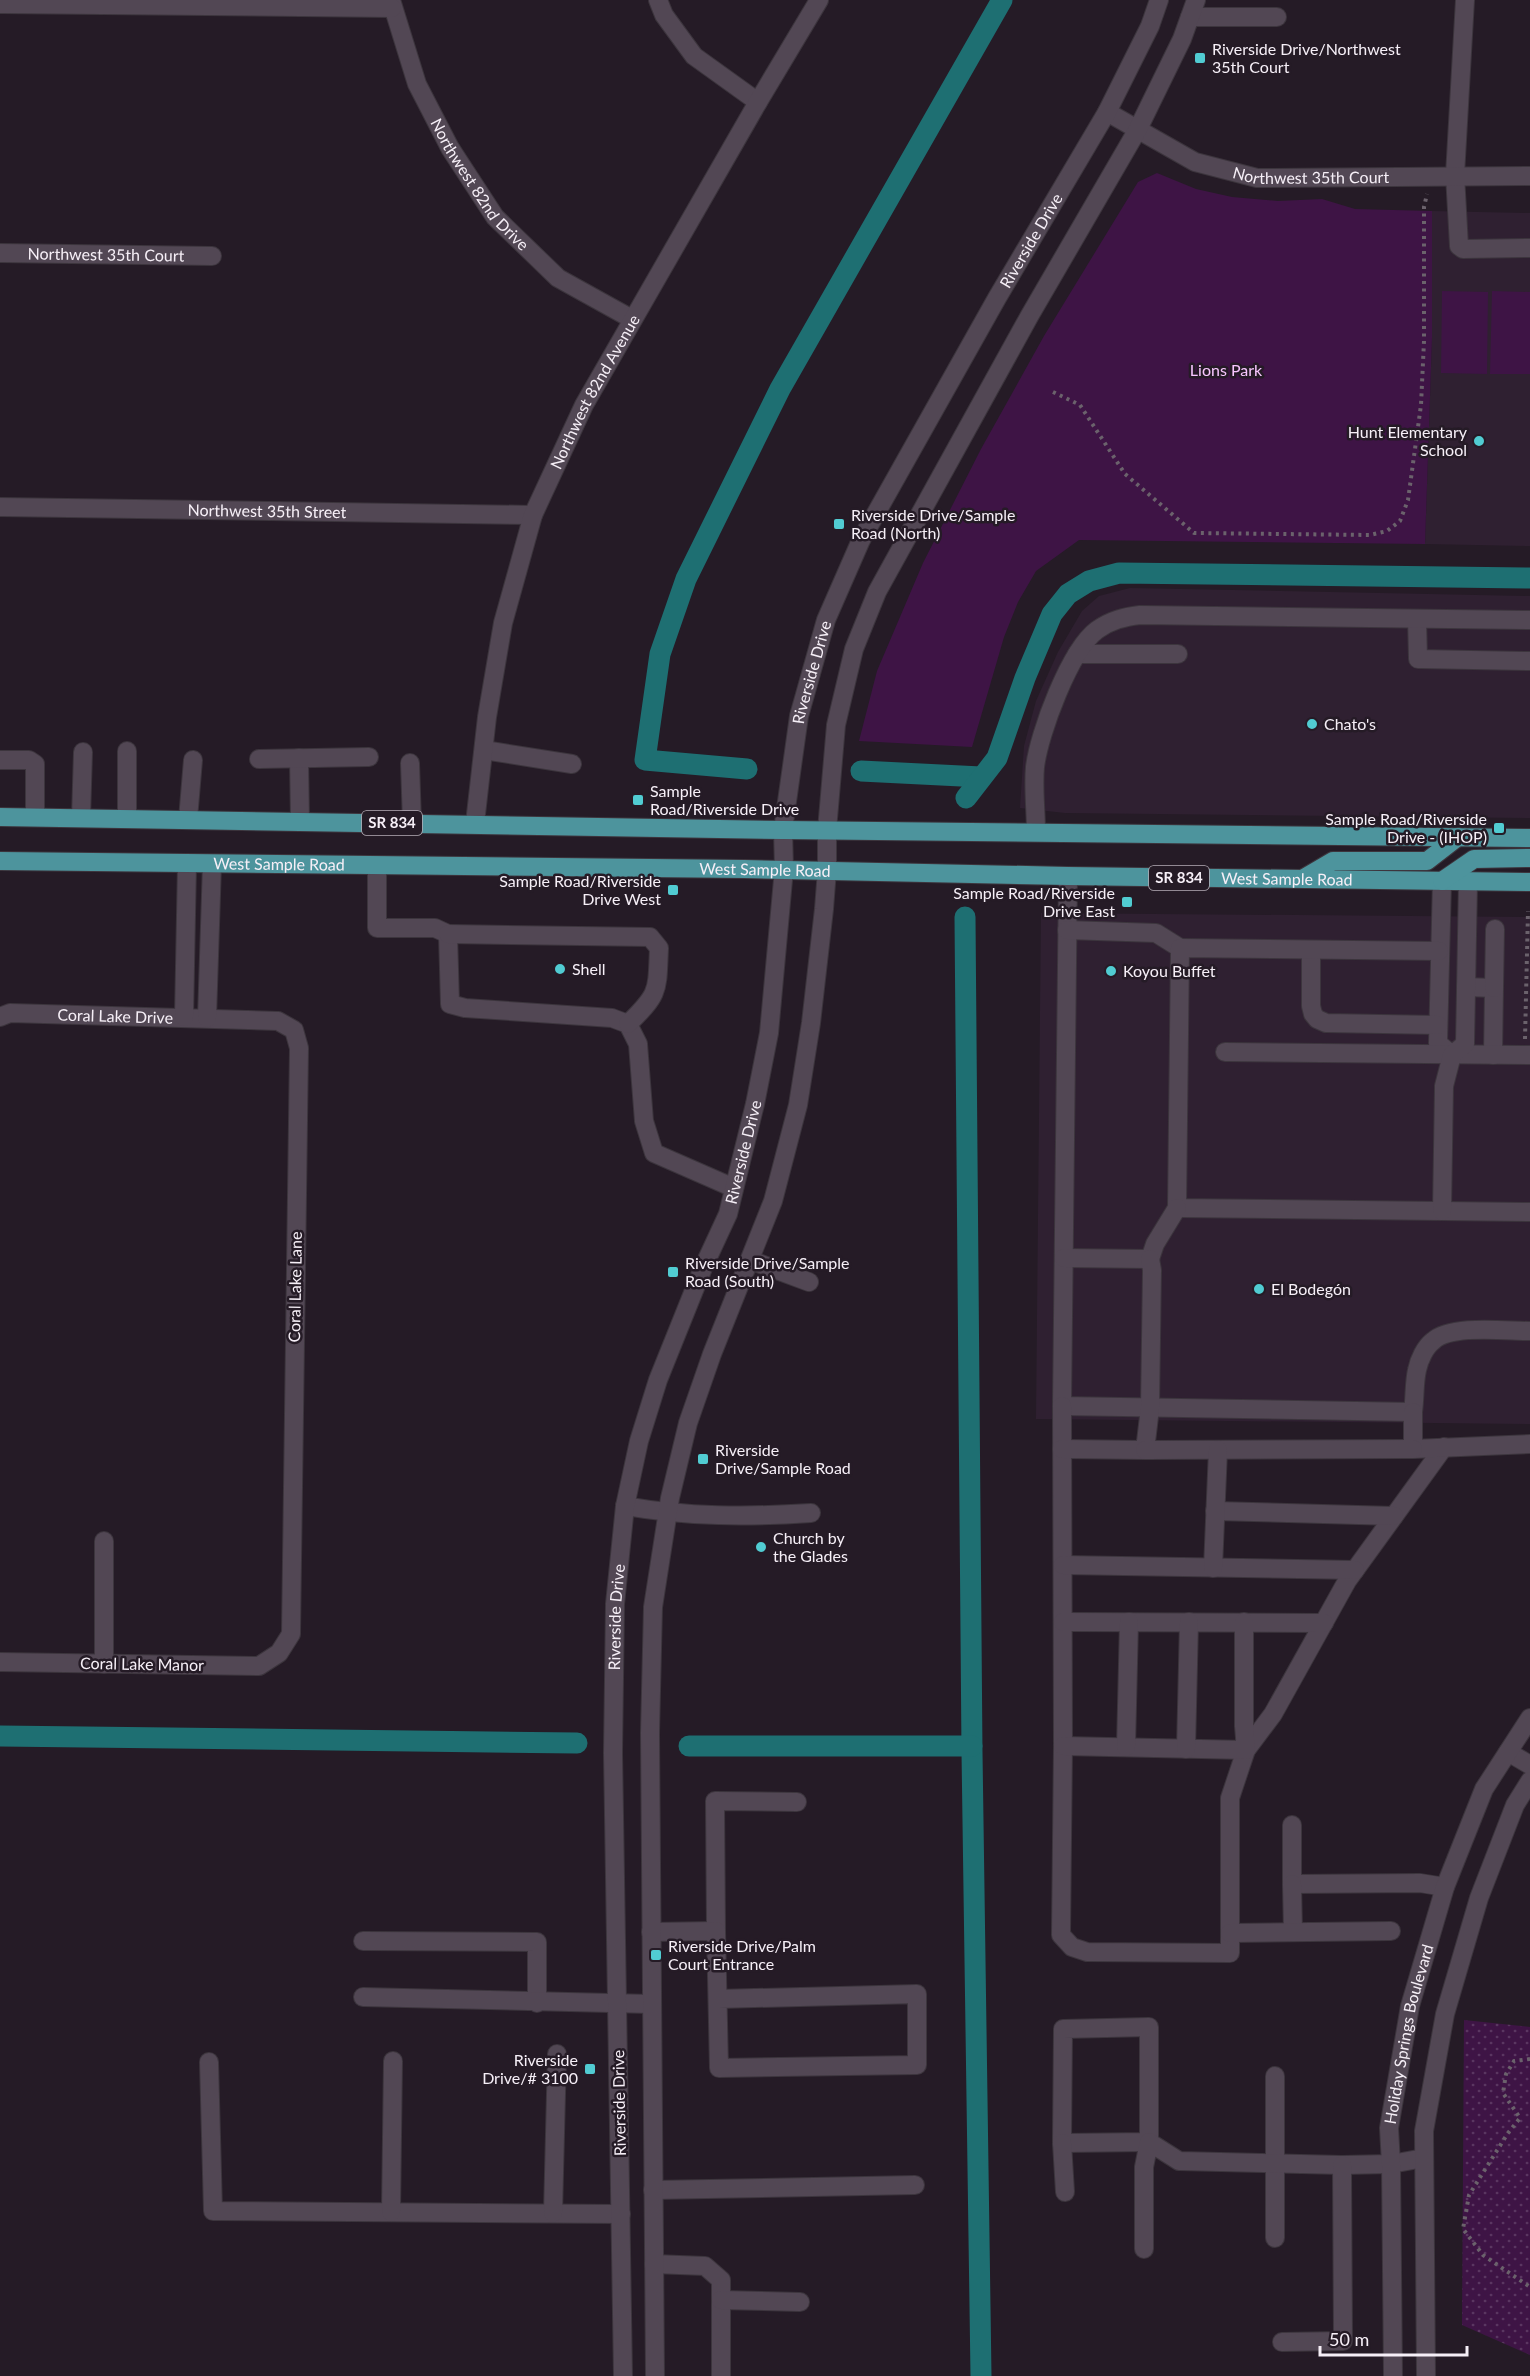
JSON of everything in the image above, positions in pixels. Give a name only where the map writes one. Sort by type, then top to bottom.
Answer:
[{"type":"main road","name":"SR 834","points":[[0,817],[475,823],[783,830],[1530,838]]},
{"type":"main road","points":[[1303,879],[1333,861],[1427,861],[1458,837]]},
{"type":"main road","points":[[1442,881],[1474,859],[1530,858]]},
{"type":"main road","name":"West Sample Road","points":[[0,861],[784,869],[1068,876],[1530,882]]},
{"type":"street","points":[[657,0],[664,15],[694,56],[758,102]]},
{"type":"street","name":"Northwest 82nd Avenue","points":[[475,823],[503,623],[533,515],[584,405],[819,0]]},
{"type":"street","name":"Riverside Drive","points":[[623,2376],[613,1753],[615,1604],[625,1506],[639,1441],[658,1380],[703,1268],[728,1214],[755,1104],[769,1033],[784,869],[783,830],[799,716],[826,620],[845,572],[887,492],[1107,112],[1150,26],[1159,0]]},
{"type":"street","points":[[1465,0],[1455,175],[1459,246],[1463,249],[1530,248]]},
{"type":"street","points":[[0,4],[391,4]]},
{"type":"street","name":"Northwest 82nd Drive","points":[[391,4],[417,84],[450,148],[495,218],[558,278],[632,319]]},
{"type":"street","points":[[1193,8],[1277,17]]},
{"type":"street","name":"Riverside Drive","points":[[655,2376],[650,1733],[653,1607],[668,1513],[688,1423],[712,1354],[773,1200],[798,1105],[811,1023],[828,870],[827,830],[836,725],[854,649],[877,592],[1030,315],[1138,129],[1182,39],[1193,8]]},
{"type":"street","name":"Northwest 35th Court","points":[[1107,112],[1195,162],[1257,178],[1530,176]]},
{"type":"street","name":"Northwest 35th Court","points":[[0,253],[212,256]]},
{"type":"street","name":"Northwest 35th Street","points":[[0,507],[533,515]]},
{"type":"street","points":[[1036,832],[1035,769],[1040,740],[1050,710],[1077,654],[1095,631],[1115,619],[1140,615],[1530,620]]},
{"type":"street","points":[[1417,619],[1418,659],[1530,661]]},
{"type":"street","points":[[1077,654],[1178,654]]},
{"type":"street","points":[[484,750],[572,764]]},
{"type":"street","points":[[81,818],[83,752]]},
{"type":"street","points":[[127,819],[128,752]]},
{"type":"street","points":[[259,759],[369,757]]},
{"type":"street","points":[[299,758],[300,821]]},
{"type":"street","points":[[0,759],[29,760],[35,764],[35,817]]},
{"type":"street","points":[[188,819],[193,760]]},
{"type":"street","points":[[410,762],[412,823]]},
{"type":"street","name":"Coral Lake Drive","points":[[0,1017],[10,1013],[184,1017],[187,864]]},
{"type":"street","points":[[207,1018],[212,864]]},
{"type":"street","points":[[376,866],[377,928],[435,928],[448,934],[650,937],[659,948],[657,989],[648,1005],[628,1024]]},
{"type":"street","points":[[1068,876],[1062,1406],[1061,1935],[1072,1947],[1088,1952],[1230,1953],[1230,1798],[1246,1749],[1273,1714],[1355,1570],[1444,1447]]},
{"type":"street","points":[[1442,881],[1438,1043],[1452,1055]]},
{"type":"street","points":[[1442,1211],[1444,1086],[1452,1055],[1465,1044],[1468,882]]},
{"type":"street","points":[[1493,1055],[1495,929]]},
{"type":"street","points":[[1068,930],[1156,933],[1180,948],[1439,951]]},
{"type":"street","points":[[448,934],[450,1004],[465,1008],[612,1018],[628,1024],[638,1044],[644,1121],[654,1153],[735,1188]]},
{"type":"street","points":[[1145,1450],[1150,1408],[1152,1270],[1150,1259],[1155,1244],[1177,1208],[1180,948]]},
{"type":"street","points":[[1311,950],[1311,1006],[1317,1019],[1326,1023],[1350,1025],[1438,1025]]},
{"type":"street","points":[[1466,987],[1494,988]]},
{"type":"street","name":"Coral Lake Lane","points":[[184,1017],[278,1021],[294,1030],[298,1048],[291,1634],[279,1653]]},
{"type":"street","points":[[1225,1052],[1527,1055]]},
{"type":"street","points":[[1177,1208],[1530,1212]]},
{"type":"street","points":[[1064,1258],[1150,1259]]},
{"type":"street","points":[[750,1260],[809,1282]]},
{"type":"street","points":[[1413,1449],[1413,1412],[1417,1369],[1425,1350],[1434,1340],[1451,1333],[1468,1330],[1530,1331]]},
{"type":"street","points":[[1062,1406],[1413,1412]]},
{"type":"street","points":[[1062,1449],[1413,1449],[1530,1444]]},
{"type":"street","points":[[1213,1568],[1218,1450]]},
{"type":"street","points":[[625,1506],[668,1513],[743,1517],[811,1513]]},
{"type":"street","points":[[1215,1511],[1394,1516]]},
{"type":"street","points":[[104,1541],[104,1664]]},
{"type":"street","points":[[1063,1565],[1355,1570]]},
{"type":"street","points":[[1063,1622],[1324,1623]]},
{"type":"street","points":[[1126,1747],[1129,1622]]},
{"type":"street","points":[[1186,1749],[1189,1622]]},
{"type":"street","points":[[1244,1622],[1246,1749]]},
{"type":"street","name":"Coral Lake Manor","points":[[0,1662],[259,1666],[279,1653]]},
{"type":"street","name":"Holiday Springs Boulevard","points":[[1393,2376],[1389,2128],[1410,2006],[1445,1887],[1484,1789],[1530,1718]]},
{"type":"street","points":[[1063,1746],[1246,1749]]},
{"type":"street","points":[[1508,1752],[1530,1765]]},
{"type":"street","name":"Holiday Springs Boulevard","points":[[1426,2376],[1424,2131],[1445,2014],[1479,1898],[1515,1805],[1530,1781]]},
{"type":"street","points":[[718,2000],[917,1994],[917,2065],[719,2068],[715,1801],[797,1802]]},
{"type":"street","points":[[1292,1825],[1293,1932]]},
{"type":"street","points":[[1292,1884],[1420,1883],[1445,1887]]},
{"type":"street","points":[[651,1932],[716,1931]]},
{"type":"street","points":[[1230,1933],[1391,1931]]},
{"type":"street","points":[[363,1941],[537,1942],[537,2003]]},
{"type":"street","points":[[363,1997],[651,2004]]},
{"type":"street","points":[[1065,2192],[1062,2143],[1063,2029],[1149,2027],[1149,2142],[1144,2167],[1144,2249]]},
{"type":"street","points":[[553,2213],[557,2054]]},
{"type":"street","points":[[391,2212],[393,2061]]},
{"type":"street","points":[[209,2062],[213,2211],[621,2214]]},
{"type":"street","points":[[1275,2076],[1275,2238]]},
{"type":"street","points":[[1062,2143],[1149,2142],[1179,2161],[1342,2165],[1391,2164],[1424,2158]]},
{"type":"street","points":[[1282,2342],[1343,2342],[1342,2165]]},
{"type":"street","points":[[653,2190],[915,2185]]},
{"type":"street","points":[[654,2264],[705,2266],[721,2280],[721,2376]]},
{"type":"street","points":[[721,2300],[800,2302]]},
{"type":"path","points":[[1053,392],[1080,405],[1125,474],[1194,533],[1370,535],[1387,531],[1400,521],[1408,500],[1421,405],[1424,341],[1424,207],[1431,176]]},
{"type":"path","points":[[1527,911],[1527,1055]]},
{"type":"path","points":[[1530,2059],[1514,2061],[1506,2074],[1503,2093],[1521,2118],[1508,2133],[1469,2195],[1463,2229],[1483,2255],[1530,2287]]},
{"type":"shaded area","name":"Hunt Elementary School","points":[[1432,211],[1530,213],[1530,546],[1425,544],[1432,338]]},
{"type":"shaded area","points":[[1130,588],[1530,596],[1530,818],[1065,813],[1020,808],[1024,746],[1036,701],[1058,652],[1082,611],[1099,596]]},
{"type":"shaded area","points":[[1041,913],[1530,917],[1530,1424],[1036,1419]]},
{"type":"green space","name":"Lions Park","points":[[1157,173],[1196,189],[1232,197],[1278,201],[1322,199],[1355,209],[1432,211],[1432,338],[1425,544],[1079,540],[1036,571],[1018,602],[1004,637],[972,747],[859,741],[877,671],[923,563],[981,449],[1044,336],[1138,182]]},
{"type":"green space","points":[[1442,291],[1488,292],[1487,374],[1441,373]]},
{"type":"green space","points":[[1492,291],[1530,292],[1530,374],[1490,374]]},
{"type":"green space","points":[[1464,2020],[1530,2027],[1530,2355],[1462,2325]]},
{"type":"waterway","points":[[747,769],[645,760],[660,654],[686,579],[780,389],[1002,0]]},
{"type":"waterway","points":[[966,798],[997,758],[1025,678],[1052,614],[1068,594],[1089,581],[1119,573],[1530,578]]},
{"type":"waterway","points":[[861,771],[981,777]]},
{"type":"waterway","points":[[965,917],[972,1752],[981,2376]]},
{"type":"waterway","points":[[0,1736],[577,1743]]},
{"type":"waterway","points":[[689,1746],[972,1746]]},
{"type":"place","name":"Riverside Drive/Northwest 35th Court","points":[[1200,58]]},
{"type":"place","name":"Hunt Elementary School","points":[[1479,441]]},
{"type":"place","name":"Riverside Drive/Sample Road (North)","points":[[839,524]]},
{"type":"place","name":"Chato's","points":[[1312,724]]},
{"type":"place","name":"Sample Road/Riverside Drive","points":[[638,800]]},
{"type":"place","name":"Sample Road/Riverside Drive - (IHOP)","points":[[1499,828]]},
{"type":"place","name":"Sample Road/Riverside Drive West","points":[[673,890]]},
{"type":"place","name":"Sample Road/Riverside Drive East","points":[[1127,902]]},
{"type":"place","name":"Shell","points":[[560,969]]},
{"type":"place","name":"Koyou Buffet","points":[[1111,971]]},
{"type":"place","name":"Riverside Drive/Sample Road (South)","points":[[673,1272]]},
{"type":"place","name":"El Bodegón","points":[[1259,1289]]},
{"type":"place","name":"Riverside Drive/Sample Road","points":[[703,1459]]},
{"type":"place","name":"Church by the Glades","points":[[761,1547]]},
{"type":"place","name":"Riverside Drive/Palm Court Entrance","points":[[656,1955]]},
{"type":"place","name":"Riverside Drive/# 3100","points":[[590,2069]]}]
